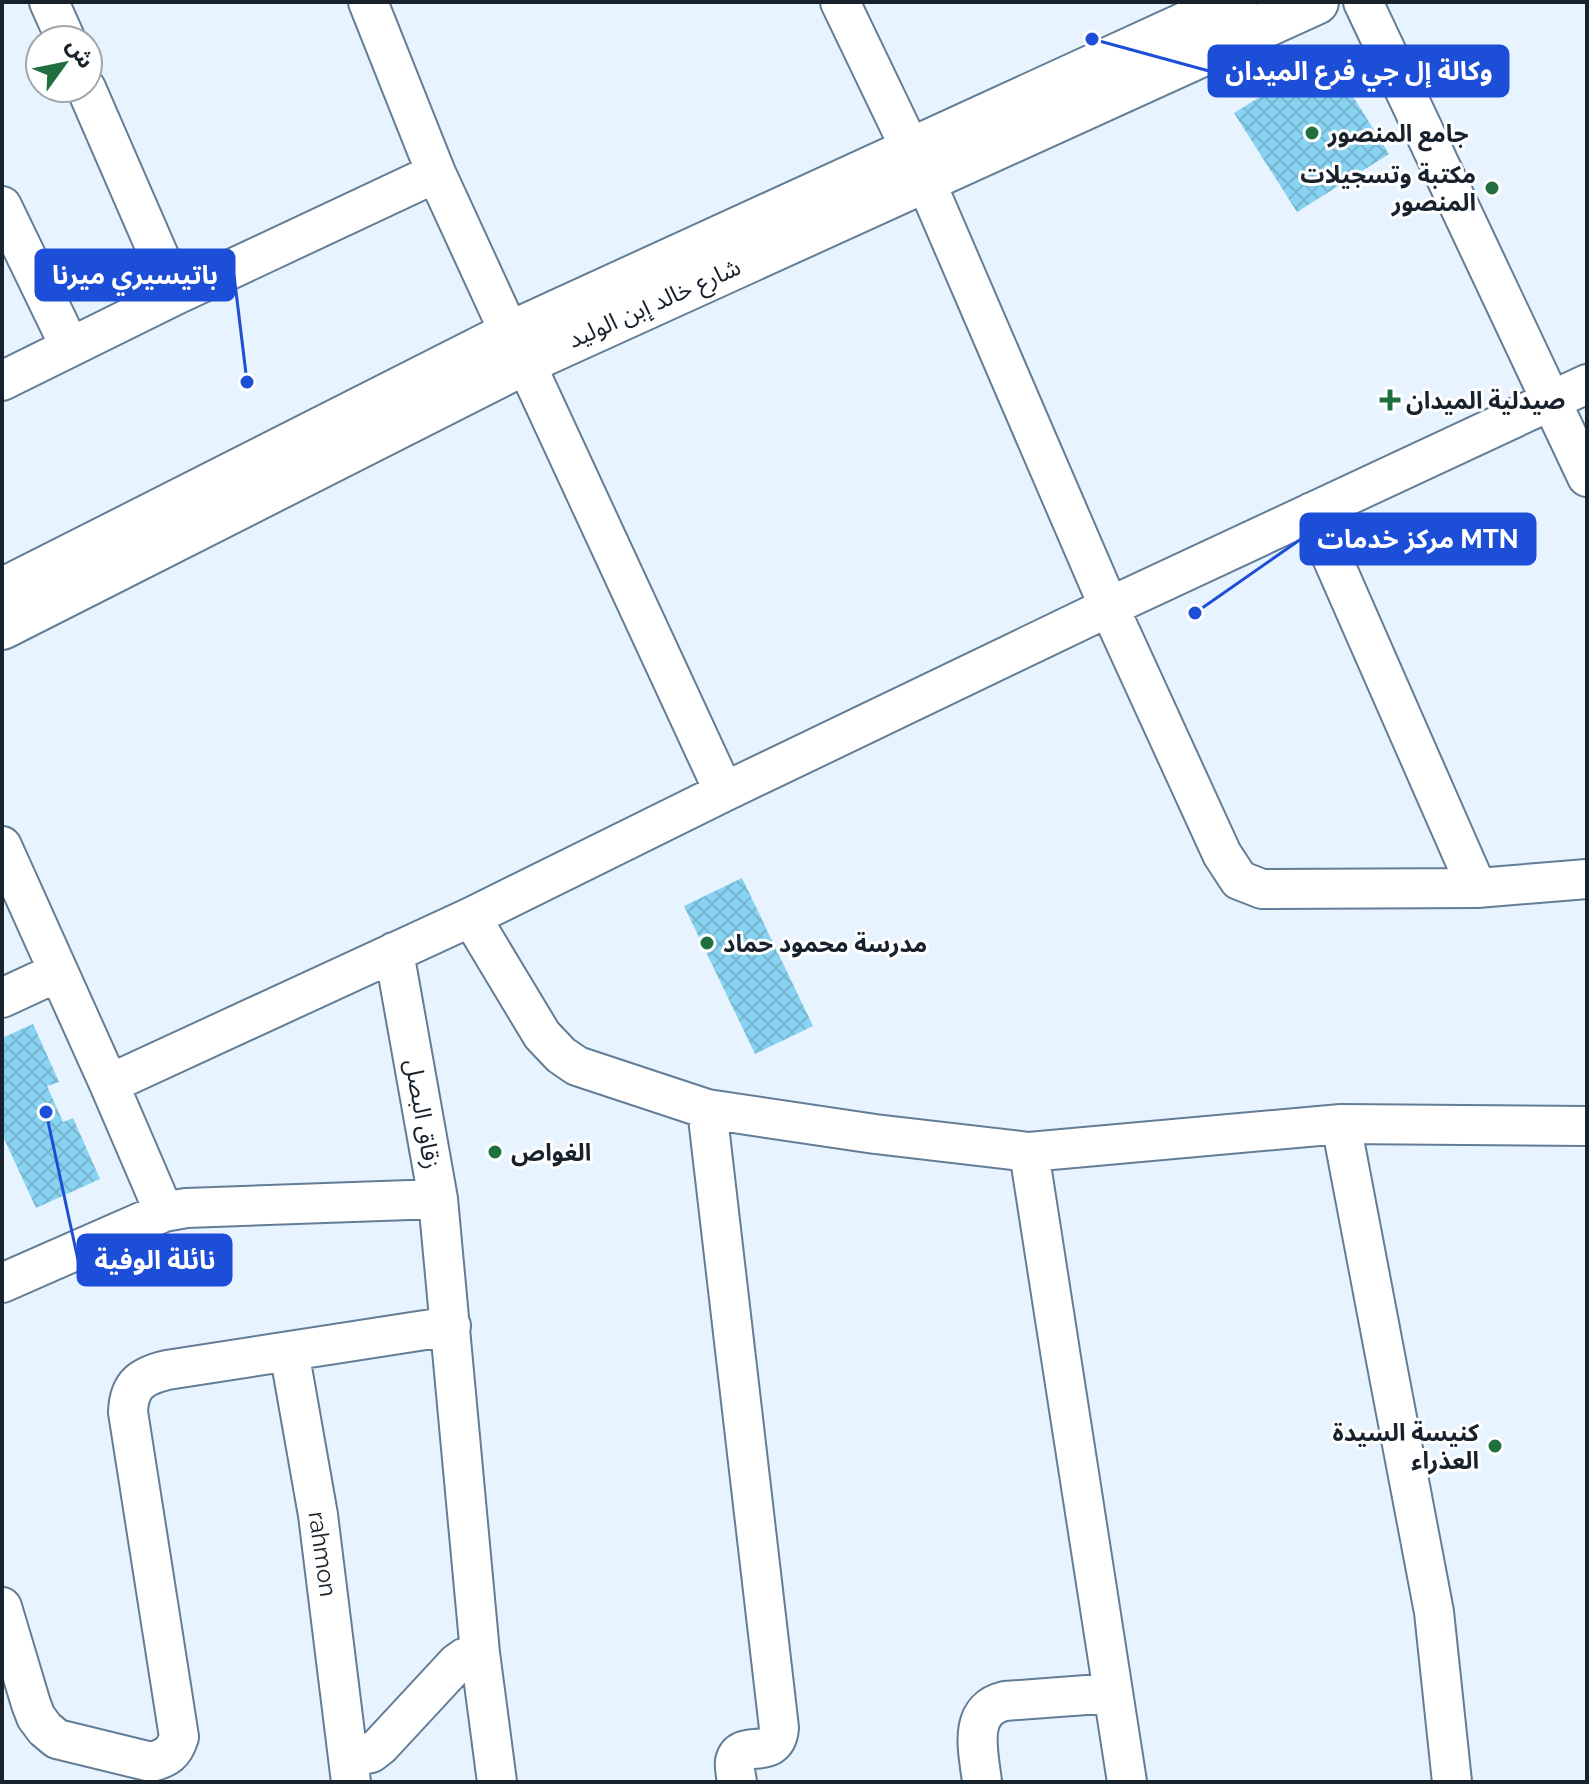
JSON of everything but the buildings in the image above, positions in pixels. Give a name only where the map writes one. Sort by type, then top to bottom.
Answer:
[{"type":"main road","name":"شارع خالد إبن الوليد","points":[[918,165],[1235,2]]},
{"type":"main road","name":"شارع خالد إبن الوليد","points":[[2,591],[517,348],[918,165],[1316,2]]},
{"type":"main road","name":"شارع خالد إبن الوليد","points":[[2,627],[517,348]]},
{"type":"street","points":[[49,2],[59,24]]},
{"type":"street","points":[[368,2],[436,173],[724,792]]},
{"type":"street","points":[[840,2],[918,165],[1109,607],[1222,854],[1239,880],[1262,889],[1477,888],[1587,879]]},
{"type":"street","points":[[1363,2],[1587,477]]},
{"type":"street","points":[[93,104],[176,295]]},
{"type":"street","points":[[2,381],[436,173]]},
{"type":"street","points":[[2,206],[70,347]]},
{"type":"street","points":[[109,1084],[471,917],[1109,607],[1587,384]]},
{"type":"street","points":[[1312,512],[1477,888]]},
{"type":"street","points":[[2,846],[164,1212]]},
{"type":"street","points":[[471,917],[535,1025],[561,1055],[577,1066],[707,1109],[875,1134],[1029,1152],[1341,1124],[1587,1126]]},
{"type":"street","name":"زقاق البصل","points":[[394,952],[438,1199],[480,1653],[497,1782]]},
{"type":"street","points":[[2,998],[58,972]]},
{"type":"street","points":[[707,1109],[779,1728],[770,1746],[747,1749],[737,1757],[737,1782]]},
{"type":"street","points":[[1341,1124],[1434,1612],[1452,1782]]},
{"type":"street","points":[[1029,1152],[1127,1782]]},
{"type":"street","points":[[2,1283],[164,1212],[186,1208],[438,1199]]},
{"type":"street","points":[[2,1607],[36,1717],[51,1734],[57,1739],[151,1762],[164,1759],[175,1750],[179,1737],[128,1412],[129,1398],[137,1383],[151,1374],[167,1370],[451,1326]]},
{"type":"street","name":"rahmon","points":[[289,1351],[318,1515],[350,1770]]},
{"type":"street","points":[[350,1770],[380,1746],[457,1663],[480,1653]]},
{"type":"street","points":[[982,1782],[977,1731],[987,1710],[997,1703],[1113,1693]]},
{"type":"place","name":"وكالة إل جي فرع الميدان","points":[[1092,39]]},
{"type":"place","name":"جامع المنصور","points":[[1312,133]]},
{"type":"place","name":"مكتبة وتسجيلات المنصور","points":[[1492,188]]},
{"type":"place","name":"باتيسيري ميرنا","points":[[247,382]]},
{"type":"place","name":"صيدلية الميدان","points":[[1390,400]]},
{"type":"place","name":"مركز خدمات MTN","points":[[1195,613]]},
{"type":"place","name":"مدرسة محمود حماد","points":[[707,943]]},
{"type":"place","name":"نائلة الوفية","points":[[46,1112]]},
{"type":"place","name":"الغواص","points":[[495,1152]]},
{"type":"place","name":"كنيسة السيدة العذراء","points":[[1495,1446]]}]
